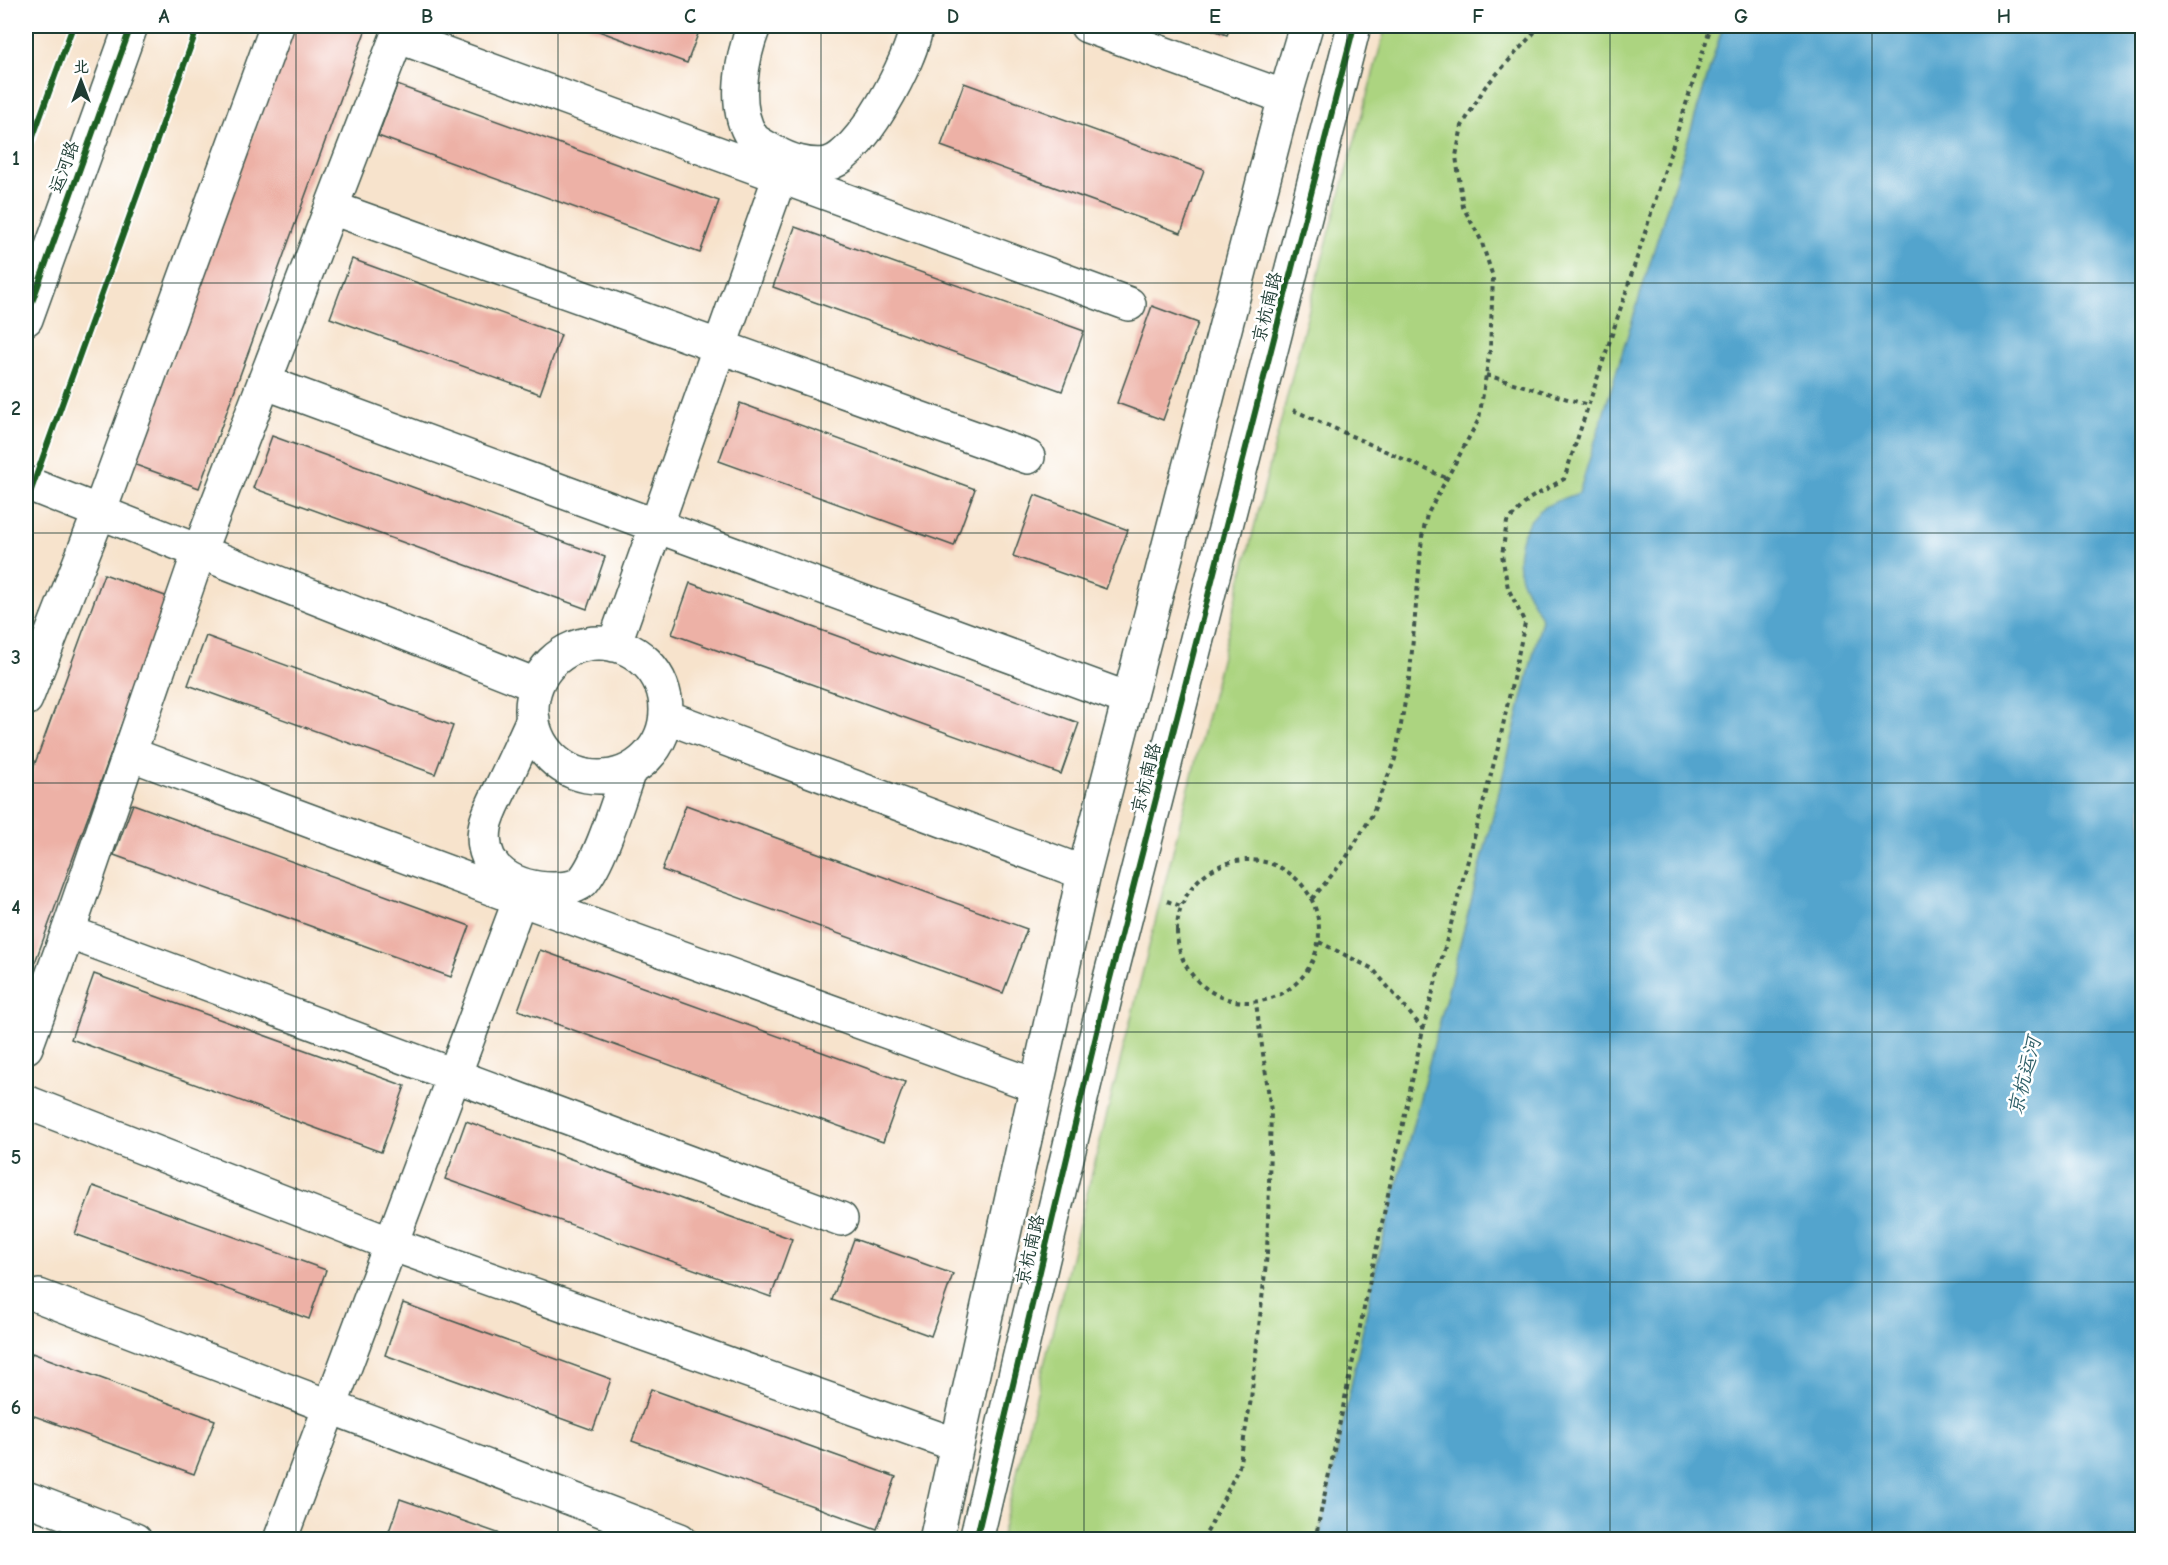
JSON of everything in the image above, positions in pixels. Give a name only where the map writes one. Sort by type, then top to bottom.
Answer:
[{"type":"street","name":"运河路","points":[[26,319],[33,275],[131,26]]},
{"type":"street","points":[[26,699],[99,513],[277,26]]},
{"type":"street","points":[[754,26],[741,74],[744,121],[753,139],[783,167],[829,164],[846,154],[858,140],[897,80],[915,37],[916,26]]},
{"type":"street","points":[[1087,26],[1285,97]]},
{"type":"street","points":[[936,1539],[1084,873],[1305,26]]},
{"type":"street","name":"京杭南路","points":[[976,1539],[1106,994],[1354,26]]},
{"type":"street","points":[[26,1047],[199,552],[399,31],[783,167],[1129,304]]},
{"type":"street","points":[[614,645],[783,167]]},
{"type":"street","points":[[332,208],[1028,457]]},
{"type":"street","points":[[264,382],[1128,699]]},
{"type":"street","points":[[26,483],[536,685]]},
{"type":"street","points":[[605,643],[626,648],[644,659],[657,675],[666,695],[666,717],[661,738],[648,757],[629,771],[607,777],[584,776],[563,767],[545,751],[535,731],[533,719],[532,708],[536,685],[547,667],[563,653],[583,644],[605,643]]},
{"type":"street","points":[[666,717],[1084,873]]},
{"type":"street","points":[[523,893],[492,862],[485,848],[485,828],[490,812],[533,719]]},
{"type":"street","points":[[130,754],[523,893],[1037,1086]]},
{"type":"street","points":[[523,893],[536,890],[563,890],[582,882],[599,852],[629,771]]},
{"type":"street","points":[[280,1539],[523,893]]},
{"type":"street","points":[[68,932],[841,1219]]},
{"type":"street","points":[[26,1102],[390,1244],[957,1445]]},
{"type":"street","points":[[39,1296],[680,1539]]},
{"type":"street","points":[[26,1498],[135,1539]]},
{"type":"path","points":[[1312,899],[1346,858],[1371,817],[1395,759],[1410,674],[1422,537],[1427,515],[1479,419],[1490,350],[1494,278],[1480,240],[1463,207],[1456,156],[1462,126],[1485,87],[1540,26]]},
{"type":"path","points":[[1315,1539],[1424,1029],[1499,744],[1525,623],[1508,588],[1502,555],[1507,522],[1529,499],[1564,479],[1711,26]]},
{"type":"path","points":[[1486,375],[1588,405]]},
{"type":"path","points":[[1260,395],[1446,478]]},
{"type":"path","points":[[1258,860],[1280,868],[1299,881],[1312,899],[1319,921],[1319,942],[1311,966],[1297,984],[1278,997],[1256,1003],[1231,1001],[1209,992],[1191,975],[1180,954],[1176,929],[1181,906],[1194,885],[1212,870],[1235,861],[1258,860]]},
{"type":"path","points":[[1319,942],[1373,969],[1424,1029]]},
{"type":"path","points":[[1202,1539],[1239,1467],[1251,1399],[1267,1254],[1271,1111],[1256,1003]]},
{"type":"green space","points":[[1386,26],[1723,26],[1579,494],[1560,500],[1527,591],[1542,619],[1376,1267],[1319,1539],[1000,1540],[1312,297]]},
{"type":"water","name":"京杭运河","points":[[1723,26],[2142,26],[2142,1539],[1319,1539],[1376,1267],[1542,619],[1521,578],[1518,561],[1520,543],[1531,519],[1541,509],[1579,493]]},
{"type":"building","points":[[293,26],[367,26],[199,488],[133,464]]},
{"type":"building","points":[[585,26],[701,26],[687,63]]},
{"type":"building","points":[[1203,26],[1231,26],[1227,35]]},
{"type":"building","points":[[964,83],[1204,170],[1181,233],[941,146]]},
{"type":"building","points":[[397,85],[719,201],[700,253],[378,136]]},
{"type":"building","points":[[795,227],[1084,331],[1062,391],[773,287]]},
{"type":"building","points":[[352,259],[561,335],[540,394],[330,318]]},
{"type":"building","points":[[1152,306],[1198,323],[1163,420],[1117,403]]},
{"type":"building","points":[[740,403],[975,489],[954,546],[719,461]]},
{"type":"building","points":[[272,436],[605,557],[587,609],[253,488]]},
{"type":"building","points":[[1035,495],[1128,530],[1106,589],[1013,556]]},
{"type":"building","points":[[104,574],[168,597],[26,987],[26,788]]},
{"type":"building","points":[[690,583],[1079,723],[1061,774],[672,634]]},
{"type":"building","points":[[206,636],[453,726],[435,774],[188,685]]},
{"type":"building","points":[[133,804],[470,926],[451,977],[114,855]]},
{"type":"building","points":[[686,805],[1027,929],[1003,993],[662,870]]},
{"type":"building","points":[[540,950],[905,1082],[883,1142],[518,1010]]},
{"type":"building","points":[[94,974],[405,1086],[381,1152],[71,1039]]},
{"type":"building","points":[[466,1121],[792,1239],[771,1297],[445,1179]]},
{"type":"building","points":[[93,1186],[326,1270],[309,1319],[75,1234]]},
{"type":"building","points":[[854,1239],[953,1274],[931,1336],[832,1300]]},
{"type":"building","points":[[403,1303],[611,1379],[593,1430],[385,1355]]},
{"type":"building","points":[[32,1353],[215,1420],[194,1474],[26,1413],[26,1371]]},
{"type":"building","points":[[651,1389],[896,1477],[877,1529],[632,1441]]},
{"type":"building","points":[[400,1499],[515,1539],[515,1540],[386,1540]]},
{"type":"cycle path","points":[[26,156],[73,26]]},
{"type":"cycle path","points":[[26,319],[131,26]]},
{"type":"cycle path","points":[[26,504],[198,26]]},
{"type":"cycle path","points":[[976,1540],[1106,994],[1354,26]]}]
